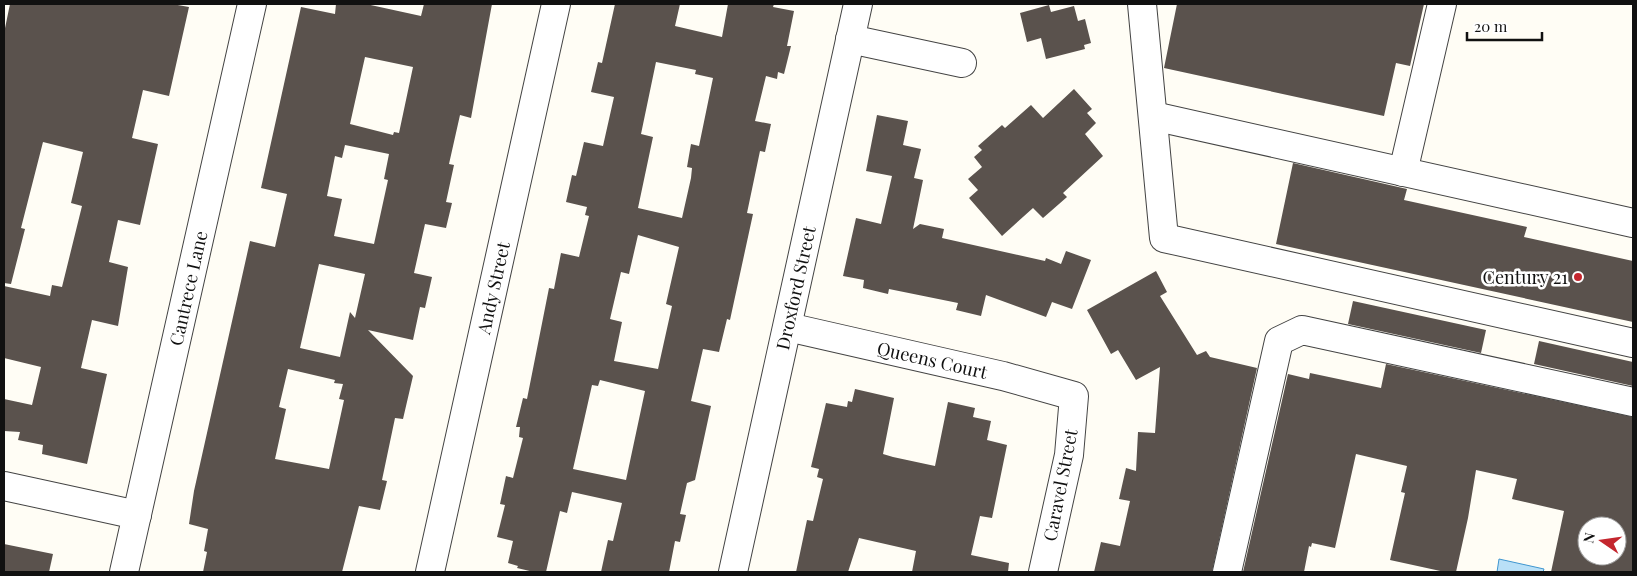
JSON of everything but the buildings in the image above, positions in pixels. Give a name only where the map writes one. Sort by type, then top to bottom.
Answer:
[{"type":"street","name":"Cantrece Lane","points":[[124,572],[252,4]]},
{"type":"street","name":"Andy Street","points":[[430,572],[556,4]]},
{"type":"street","name":"Droxford Street","points":[[733,572],[858,4]]},
{"type":"street","points":[[1142,4],[1164,238],[1633,343]]},
{"type":"street","points":[[1403,172],[1442,4]]},
{"type":"street","points":[[850,39],[962,63]]},
{"type":"street","points":[[1153,116],[1633,223]]},
{"type":"street","name":"Queens Court","points":[[788,327],[1003,376],[1074,396]]},
{"type":"street","points":[[1227,572],[1279,342],[1302,330],[1633,402]]},
{"type":"street","name":"Caravel Street","points":[[1042,572],[1069,455],[1074,396]]},
{"type":"street","points":[[4,486],[137,515]]},
{"type":"water","points":[[1499,559],[1544,569],[1543,572],[1497,572]]},
{"type":"place","name":"Century 21","points":[[1578,277]]}]
